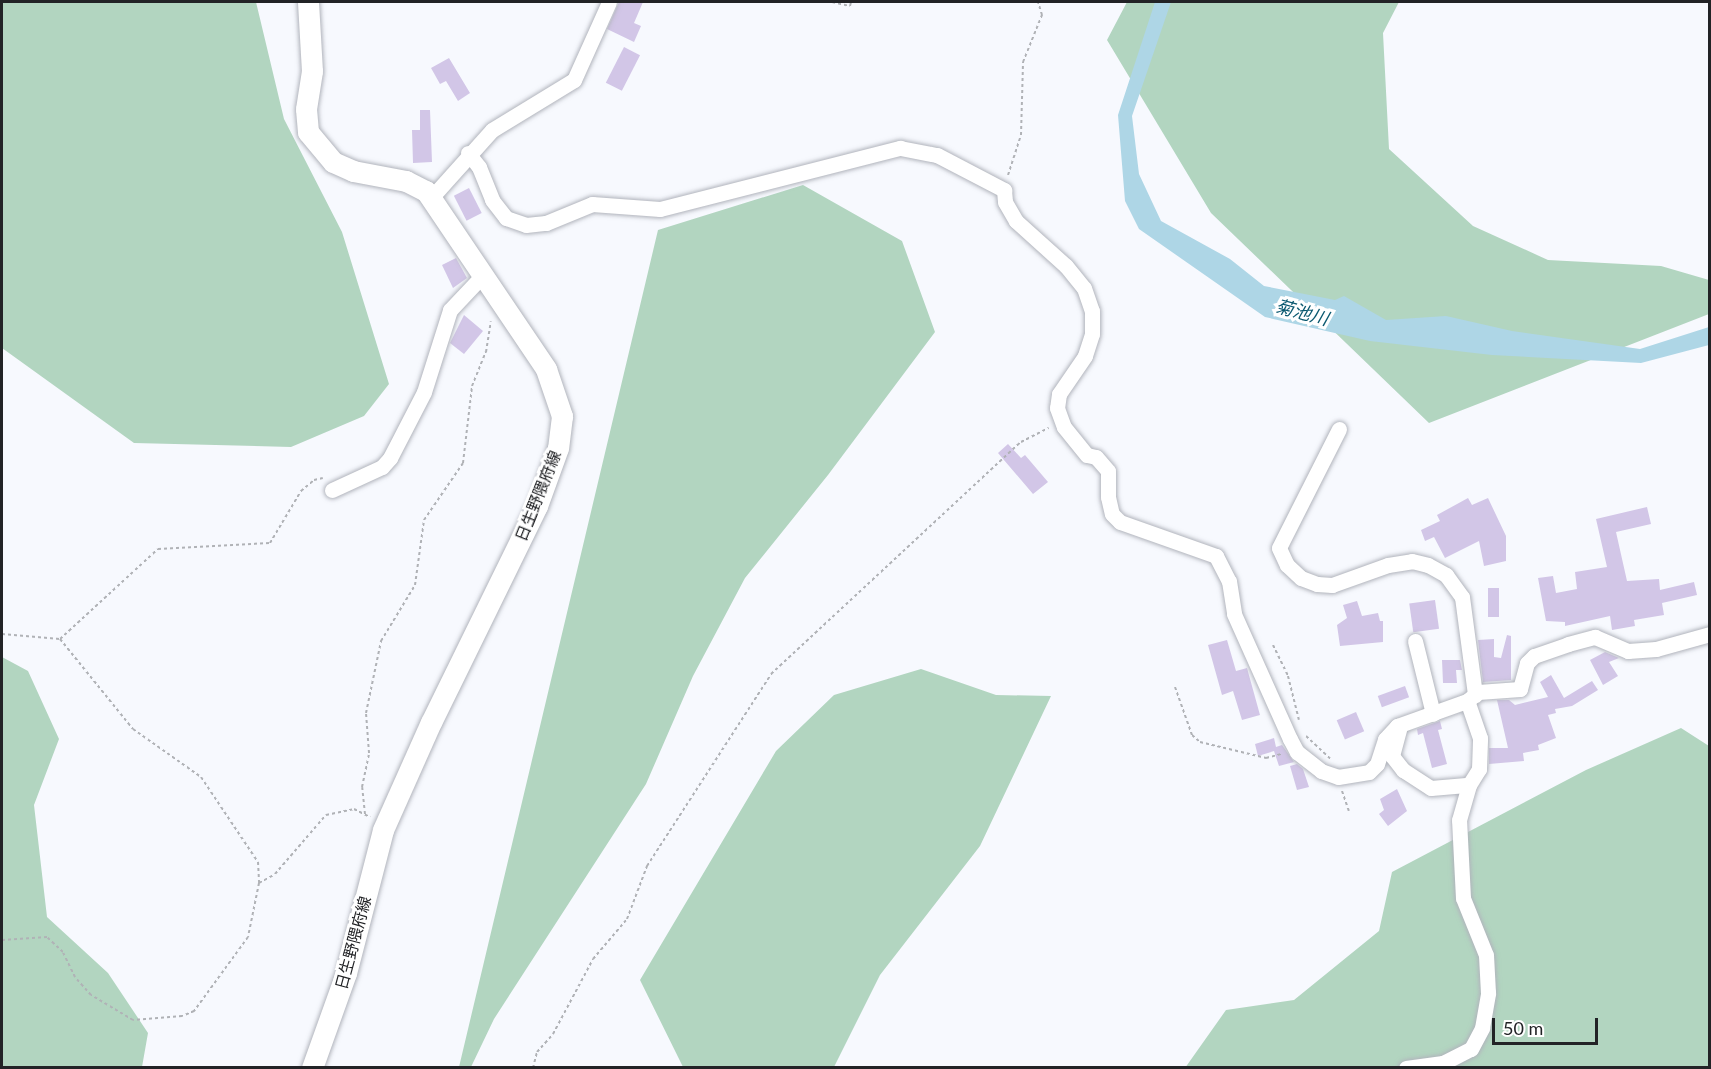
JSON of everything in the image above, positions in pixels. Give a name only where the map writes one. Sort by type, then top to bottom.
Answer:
[{"type":"main road","name":"日生野隈府線","points":[[308,2],[312,71],[306,109],[308,132],[333,162],[353,171],[406,181],[431,198],[546,369],[557,392],[562,416],[558,448],[537,506],[426,731],[383,830],[346,973],[312,1068]]},
{"type":"street","points":[[431,198],[468,153],[492,130],[574,80],[609,2]]},
{"type":"street","points":[[468,153],[479,167],[492,200],[506,218],[526,225],[546,223],[592,204],[660,209],[900,148],[937,155],[1004,190],[1005,202],[1016,221],[1066,266],[1084,288],[1092,311],[1092,334],[1084,356],[1059,394],[1057,408],[1064,427],[1087,455],[1096,457],[1108,471],[1108,497],[1112,514],[1120,522],[1216,556],[1225,568],[1234,614],[1295,749],[1321,771],[1338,777],[1369,772],[1377,764],[1385,739],[1400,726],[1471,698],[1520,689],[1527,663],[1534,656],[1568,644],[1594,637],[1628,651],[1656,649],[1710,634]]},
{"type":"street","points":[[328,484],[382,467],[390,458],[424,392],[446,318],[483,275]]},
{"type":"street","points":[[1339,429],[1279,548],[1287,565],[1301,578],[1317,584],[1332,585],[1388,565],[1412,561],[1428,565],[1446,575],[1462,597],[1471,698],[1480,738],[1479,769],[1469,785],[1460,820],[1463,898],[1486,955],[1488,993],[1482,1028],[1471,1049],[1443,1063],[1406,1068]]},
{"type":"street","points":[[1415,641],[1433,714]]},
{"type":"street","points":[[1400,726],[1392,756],[1403,770],[1431,788],[1469,785]]},
{"type":"path","points":[[832,2],[850,6],[851,2]]},
{"type":"path","points":[[1004,190],[1021,135],[1023,62],[1042,15],[1038,2]]},
{"type":"path","points":[[364,814],[362,787],[369,753],[366,712],[381,641],[415,585],[424,520],[463,463],[472,386],[486,352],[489,323],[505,310]]},
{"type":"path","points":[[533,1068],[537,1052],[553,1034],[593,959],[627,919],[647,866],[771,674],[1021,442],[1046,428],[1064,427]]},
{"type":"path","points":[[60,639],[158,549],[270,543],[301,491],[314,480],[328,484]]},
{"type":"path","points":[[2,634],[60,639],[133,729],[201,777],[258,862],[259,883],[248,937],[194,1011],[182,1016],[133,1020],[91,995],[75,977],[63,952],[47,937],[2,940]]},
{"type":"path","points":[[1273,645],[1288,676],[1305,735],[1330,756],[1349,811]]},
{"type":"path","points":[[1175,687],[1192,735],[1200,742],[1266,758],[1295,749]]},
{"type":"path","points":[[259,883],[274,874],[326,815],[354,809],[364,814],[383,830]]},
{"type":"green space","points":[[2,2],[256,2],[284,119],[342,232],[389,384],[364,416],[291,447],[134,443],[2,348]]},
{"type":"green space","points":[[1127,2],[1399,2],[1383,33],[1389,149],[1473,226],[1548,260],[1661,266],[1709,280],[1709,314],[1429,423],[1211,213],[1107,40]]},
{"type":"green space","points":[[803,185],[902,241],[935,332],[828,475],[745,578],[693,676],[646,784],[494,1019],[471,1067],[459,1067],[658,230]]},
{"type":"green space","points":[[2,657],[28,671],[59,739],[34,805],[47,917],[108,973],[148,1033],[142,1067],[2,1067]]},
{"type":"green space","points":[[921,669],[996,695],[1051,696],[980,846],[880,975],[834,1067],[683,1067],[640,980],[776,751],[834,695]]},
{"type":"green space","points":[[1681,728],[1709,746],[1709,1067],[1185,1068],[1226,1010],[1294,1000],[1379,931],[1392,872],[1586,770]]},
{"type":"water","name":"菊池川","points":[[1155,2],[1171,2],[1132,116],[1139,174],[1161,221],[1230,259],[1264,286],[1335,300],[1344,296],[1386,320],[1446,316],[1512,331],[1640,349],[1709,327],[1709,345],[1641,363],[1492,355],[1370,341],[1265,317],[1139,229],[1125,201],[1118,115]]},
{"type":"building","points":[[619,2],[643,2],[634,23],[641,26],[634,42],[607,29]]},
{"type":"building","points":[[624,47],[640,55],[622,91],[606,83]]},
{"type":"building","points":[[449,58],[470,93],[458,101],[446,81],[440,84],[431,68]]},
{"type":"building","points":[[420,110],[430,110],[432,162],[413,163],[412,130],[420,130]]},
{"type":"building","points":[[469,188],[482,213],[467,221],[454,196]]},
{"type":"building","points":[[456,258],[467,278],[453,288],[442,265]]},
{"type":"building","points":[[464,315],[483,331],[464,354],[450,343]]},
{"type":"building","points":[[1008,444],[1021,458],[1025,455],[1048,482],[1033,494],[998,453]]},
{"type":"building","points":[[1468,498],[1472,505],[1488,498],[1506,536],[1506,561],[1484,566],[1479,541],[1445,558],[1434,537],[1425,541],[1421,530],[1440,521],[1437,515]]},
{"type":"building","points":[[1647,507],[1651,524],[1616,532],[1627,581],[1659,579],[1660,590],[1694,582],[1697,595],[1662,603],[1664,615],[1634,620],[1635,626],[1612,630],[1610,616],[1565,626],[1565,622],[1546,621],[1538,578],[1553,576],[1556,593],[1577,589],[1575,572],[1607,567],[1596,519]]},
{"type":"building","points":[[1488,588],[1499,588],[1499,617],[1488,617]]},
{"type":"building","points":[[1435,600],[1439,629],[1413,632],[1409,604]]},
{"type":"building","points":[[1357,601],[1362,616],[1378,613],[1380,621],[1383,621],[1383,642],[1340,646],[1337,625],[1347,618],[1343,605]]},
{"type":"building","points":[[1507,635],[1511,636],[1511,680],[1483,682],[1478,640],[1494,639],[1494,657],[1501,658]]},
{"type":"building","points":[[1227,640],[1236,671],[1247,668],[1260,715],[1242,720],[1233,691],[1222,695],[1208,645]]},
{"type":"building","points":[[1605,652],[1619,658],[1609,662],[1618,676],[1603,685],[1590,660]]},
{"type":"building","points":[[1442,660],[1460,660],[1462,670],[1456,670],[1457,683],[1443,683]]},
{"type":"building","points":[[1551,675],[1564,698],[1592,681],[1598,690],[1572,706],[1555,709],[1556,713],[1548,715],[1556,738],[1538,745],[1539,750],[1523,753],[1524,761],[1489,764],[1489,748],[1508,748],[1497,700],[1509,700],[1515,705],[1548,697],[1540,682]]},
{"type":"building","points":[[1405,686],[1409,697],[1382,707],[1378,696]]},
{"type":"building","points":[[1356,712],[1364,731],[1345,740],[1337,720]]},
{"type":"building","points":[[1440,721],[1442,729],[1438,730],[1447,764],[1432,768],[1423,733],[1418,735],[1417,729]]},
{"type":"building","points":[[1274,738],[1276,747],[1282,745],[1294,762],[1279,766],[1274,751],[1258,756],[1255,744]]},
{"type":"building","points":[[1297,764],[1303,769],[1309,787],[1297,790],[1290,766]]},
{"type":"building","points":[[1397,789],[1407,811],[1388,826],[1379,814],[1384,810],[1380,799]]}]
